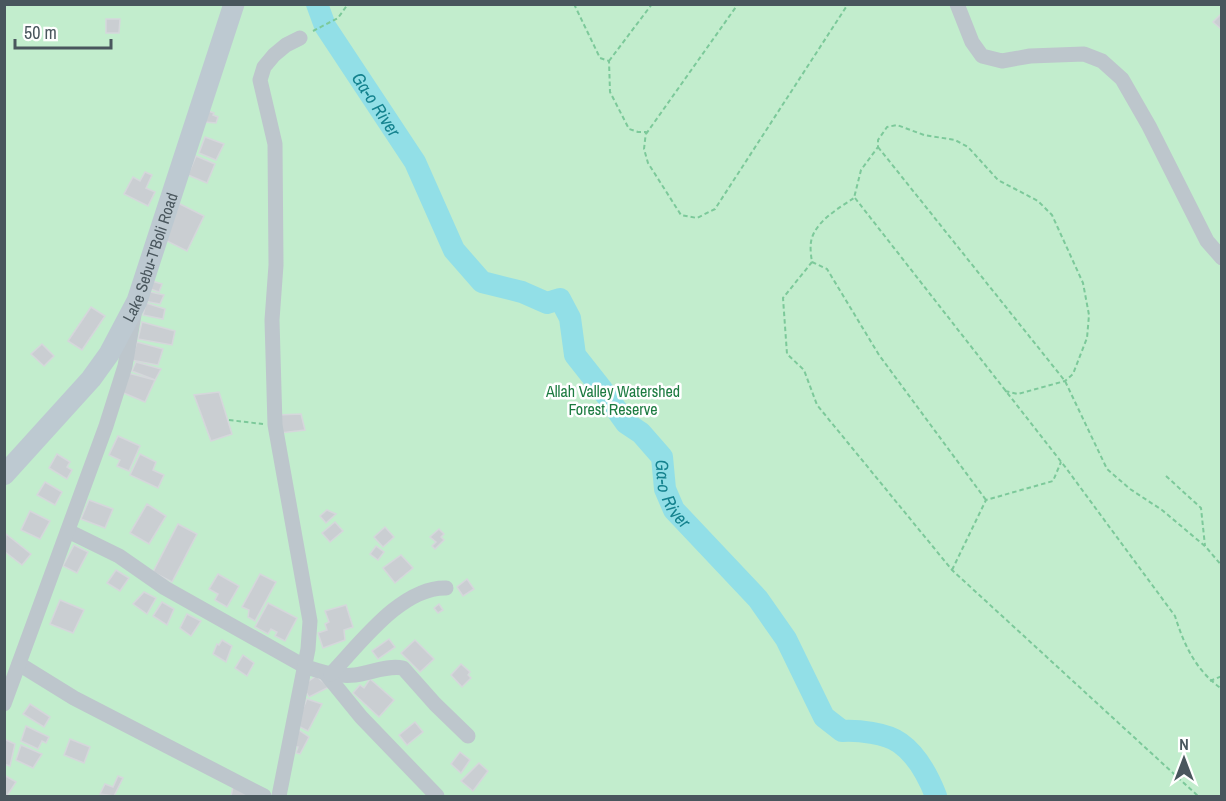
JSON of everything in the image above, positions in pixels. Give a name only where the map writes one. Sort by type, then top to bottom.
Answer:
[{"type":"main road","name":"Lake Sebu-T'Boli Road","points":[[4,476],[91,379],[109,354],[137,301],[234,4]]},
{"type":"street","points":[[957,4],[972,42],[982,56],[1002,62],[1030,56],[1084,54],[1102,62],[1122,79],[1149,126],[1207,241],[1221,258]]},
{"type":"street","points":[[279,796],[308,649],[309,621],[274,425],[272,320],[276,265],[274,144],[260,80],[261,72],[274,55],[286,45],[300,38]]},
{"type":"street","points":[[4,704],[68,531],[125,366],[137,301]]},
{"type":"street","points":[[68,531],[119,556],[165,588],[304,666],[329,674],[355,675],[388,668],[403,668],[468,736]]},
{"type":"street","points":[[329,674],[400,605],[425,590],[446,588]]},
{"type":"street","points":[[19,664],[74,698],[264,796]]},
{"type":"street","points":[[329,674],[361,717],[437,796]]},
{"type":"path","points":[[300,38],[338,18],[348,4]]},
{"type":"path","points":[[574,4],[600,58],[609,61]]},
{"type":"path","points":[[652,4],[609,61],[610,92],[629,129],[646,132],[644,149],[648,163],[681,215],[697,218],[715,209],[848,4]]},
{"type":"path","points":[[645,136],[738,4]]},
{"type":"path","points":[[1005,391],[1018,394],[1065,381],[1073,374],[1087,338],[1089,315],[1083,283],[1052,215],[1038,201],[998,180],[968,147],[955,140],[924,135],[897,125],[887,127],[878,140],[878,147],[861,170],[854,198],[819,225],[811,241],[812,262],[783,298],[788,354],[804,370],[817,405],[952,570],[1198,796]]},
{"type":"path","points":[[878,147],[1065,381],[1107,469],[1205,546],[1221,566]]},
{"type":"path","points":[[854,198],[1061,462],[1175,616],[1182,640],[1197,665],[1210,681],[1221,689]]},
{"type":"path","points":[[812,262],[827,269],[879,355],[987,500]]},
{"type":"path","points":[[229,420],[274,425]]},
{"type":"path","points":[[952,570],[987,500],[1053,481],[1061,462]]},
{"type":"path","points":[[1166,476],[1201,508],[1205,546]]},
{"type":"path","points":[[1210,681],[1221,676]]},
{"type":"green space","name":"Allah Valley Watershed Forest Reserve","points":[[5,5],[1221,5],[1221,796],[5,796]]},
{"type":"building","points":[[1222,15],[1221,29],[1213,22]]},
{"type":"building","points":[[106,19],[120,19],[119,33],[106,33]]},
{"type":"building","points":[[208,111],[218,117],[216,123],[205,122]]},
{"type":"building","points":[[205,137],[224,144],[216,160],[199,153]]},
{"type":"building","points":[[196,156],[215,164],[207,183],[188,175]]},
{"type":"building","points":[[145,172],[152,175],[146,188],[155,192],[148,206],[124,194],[133,177],[140,181]]},
{"type":"building","points":[[178,203],[204,216],[187,251],[161,238]]},
{"type":"building","points":[[149,280],[162,284],[159,292],[145,287]]},
{"type":"building","points":[[146,291],[164,295],[160,304],[144,301]]},
{"type":"building","points":[[146,303],[165,309],[163,319],[143,315]]},
{"type":"building","points":[[91,307],[105,316],[82,350],[68,341]]},
{"type":"building","points":[[142,322],[175,331],[172,345],[138,339]]},
{"type":"building","points":[[137,342],[163,349],[158,365],[131,360]]},
{"type":"building","points":[[42,344],[54,356],[44,366],[31,354]]},
{"type":"building","points":[[136,362],[161,369],[155,380],[132,371]]},
{"type":"building","points":[[124,372],[155,380],[145,402],[119,391]]},
{"type":"building","points":[[219,392],[232,434],[211,441],[194,395]]},
{"type":"building","points":[[301,414],[305,430],[280,433],[277,415]]},
{"type":"building","points":[[118,436],[140,446],[129,471],[117,466],[120,460],[109,455]]},
{"type":"building","points":[[57,454],[70,462],[67,467],[72,470],[67,479],[49,468]]},
{"type":"building","points":[[140,454],[156,462],[153,470],[164,475],[158,488],[130,475]]},
{"type":"building","points":[[45,482],[62,492],[55,505],[37,495]]},
{"type":"building","points":[[89,500],[113,509],[105,528],[81,519]]},
{"type":"building","points":[[147,504],[166,516],[149,544],[130,533]]},
{"type":"building","points":[[327,510],[336,514],[326,523],[320,516]]},
{"type":"building","points":[[30,511],[50,521],[40,539],[21,530]]},
{"type":"building","points":[[335,522],[343,531],[330,542],[322,533]]},
{"type":"building","points":[[178,524],[197,534],[172,582],[153,572]]},
{"type":"building","points":[[385,527],[394,537],[383,547],[374,537]]},
{"type":"building","points":[[439,529],[444,534],[441,537],[444,540],[435,549],[432,546],[436,542],[430,537]]},
{"type":"building","points":[[6,534],[31,554],[22,565],[4,551]]},
{"type":"building","points":[[74,545],[88,552],[77,573],[63,566]]},
{"type":"building","points":[[376,546],[384,552],[378,560],[370,554]]},
{"type":"building","points":[[401,555],[413,568],[395,583],[383,568]]},
{"type":"building","points":[[116,570],[129,578],[120,591],[107,583]]},
{"type":"building","points":[[218,574],[239,586],[227,607],[215,600],[218,594],[209,589]]},
{"type":"building","points":[[260,574],[276,582],[255,621],[248,617],[249,610],[242,607]]},
{"type":"building","points":[[467,579],[474,589],[463,596],[457,587]]},
{"type":"building","points":[[144,592],[156,598],[147,614],[133,604]]},
{"type":"building","points":[[60,600],[84,610],[73,633],[50,624]]},
{"type":"building","points":[[162,602],[174,609],[167,625],[153,616]]},
{"type":"building","points":[[268,603],[297,618],[285,641],[275,636],[277,632],[271,629],[268,634],[255,627]]},
{"type":"building","points":[[439,604],[443,610],[438,613],[434,608]]},
{"type":"building","points":[[346,605],[353,627],[344,630],[345,640],[323,648],[318,633],[327,630],[325,624],[329,622],[325,611]]},
{"type":"building","points":[[187,614],[201,621],[191,636],[180,628]]},
{"type":"building","points":[[389,639],[395,647],[378,659],[372,651]]},
{"type":"building","points":[[222,640],[232,646],[226,662],[213,654],[217,644],[219,645]]},
{"type":"building","points":[[415,640],[434,659],[420,672],[401,653]]},
{"type":"building","points":[[243,655],[254,663],[247,676],[235,668]]},
{"type":"building","points":[[461,664],[470,672],[468,675],[471,678],[462,687],[451,675]]},
{"type":"building","points":[[316,676],[329,687],[309,697],[302,686]]},
{"type":"building","points":[[370,679],[394,700],[379,717],[353,693],[360,685],[364,688]]},
{"type":"building","points":[[307,699],[322,704],[308,731],[296,725]]},
{"type":"building","points":[[30,704],[50,717],[44,727],[23,714]]},
{"type":"building","points":[[415,722],[423,732],[407,745],[399,735]]},
{"type":"building","points":[[26,726],[49,737],[46,743],[42,741],[38,749],[21,741]]},
{"type":"building","points":[[297,729],[309,737],[300,754],[296,753],[298,747],[293,746]]},
{"type":"building","points":[[4,739],[15,744],[10,766],[4,764]]},
{"type":"building","points":[[70,739],[90,747],[84,763],[64,755]]},
{"type":"building","points":[[21,745],[42,754],[33,768],[16,760]]},
{"type":"building","points":[[460,752],[470,760],[461,773],[451,764]]},
{"type":"building","points":[[479,763],[488,771],[473,791],[461,781]]},
{"type":"building","points":[[4,775],[16,782],[7,796],[4,796]]},
{"type":"building","points":[[118,776],[123,778],[114,796],[100,794],[105,784],[113,787]]},
{"type":"building","points":[[233,787],[251,796],[231,796]]},
{"type":"waterway","name":"Ga-o River","points":[[317,4],[325,26],[415,162],[454,250],[482,282],[522,292],[547,303],[560,299],[570,318],[575,355],[626,423],[641,433],[662,457],[665,489],[674,510],[758,599],[786,639],[824,717],[842,731],[880,735],[900,743],[922,767],[936,796]]}]
